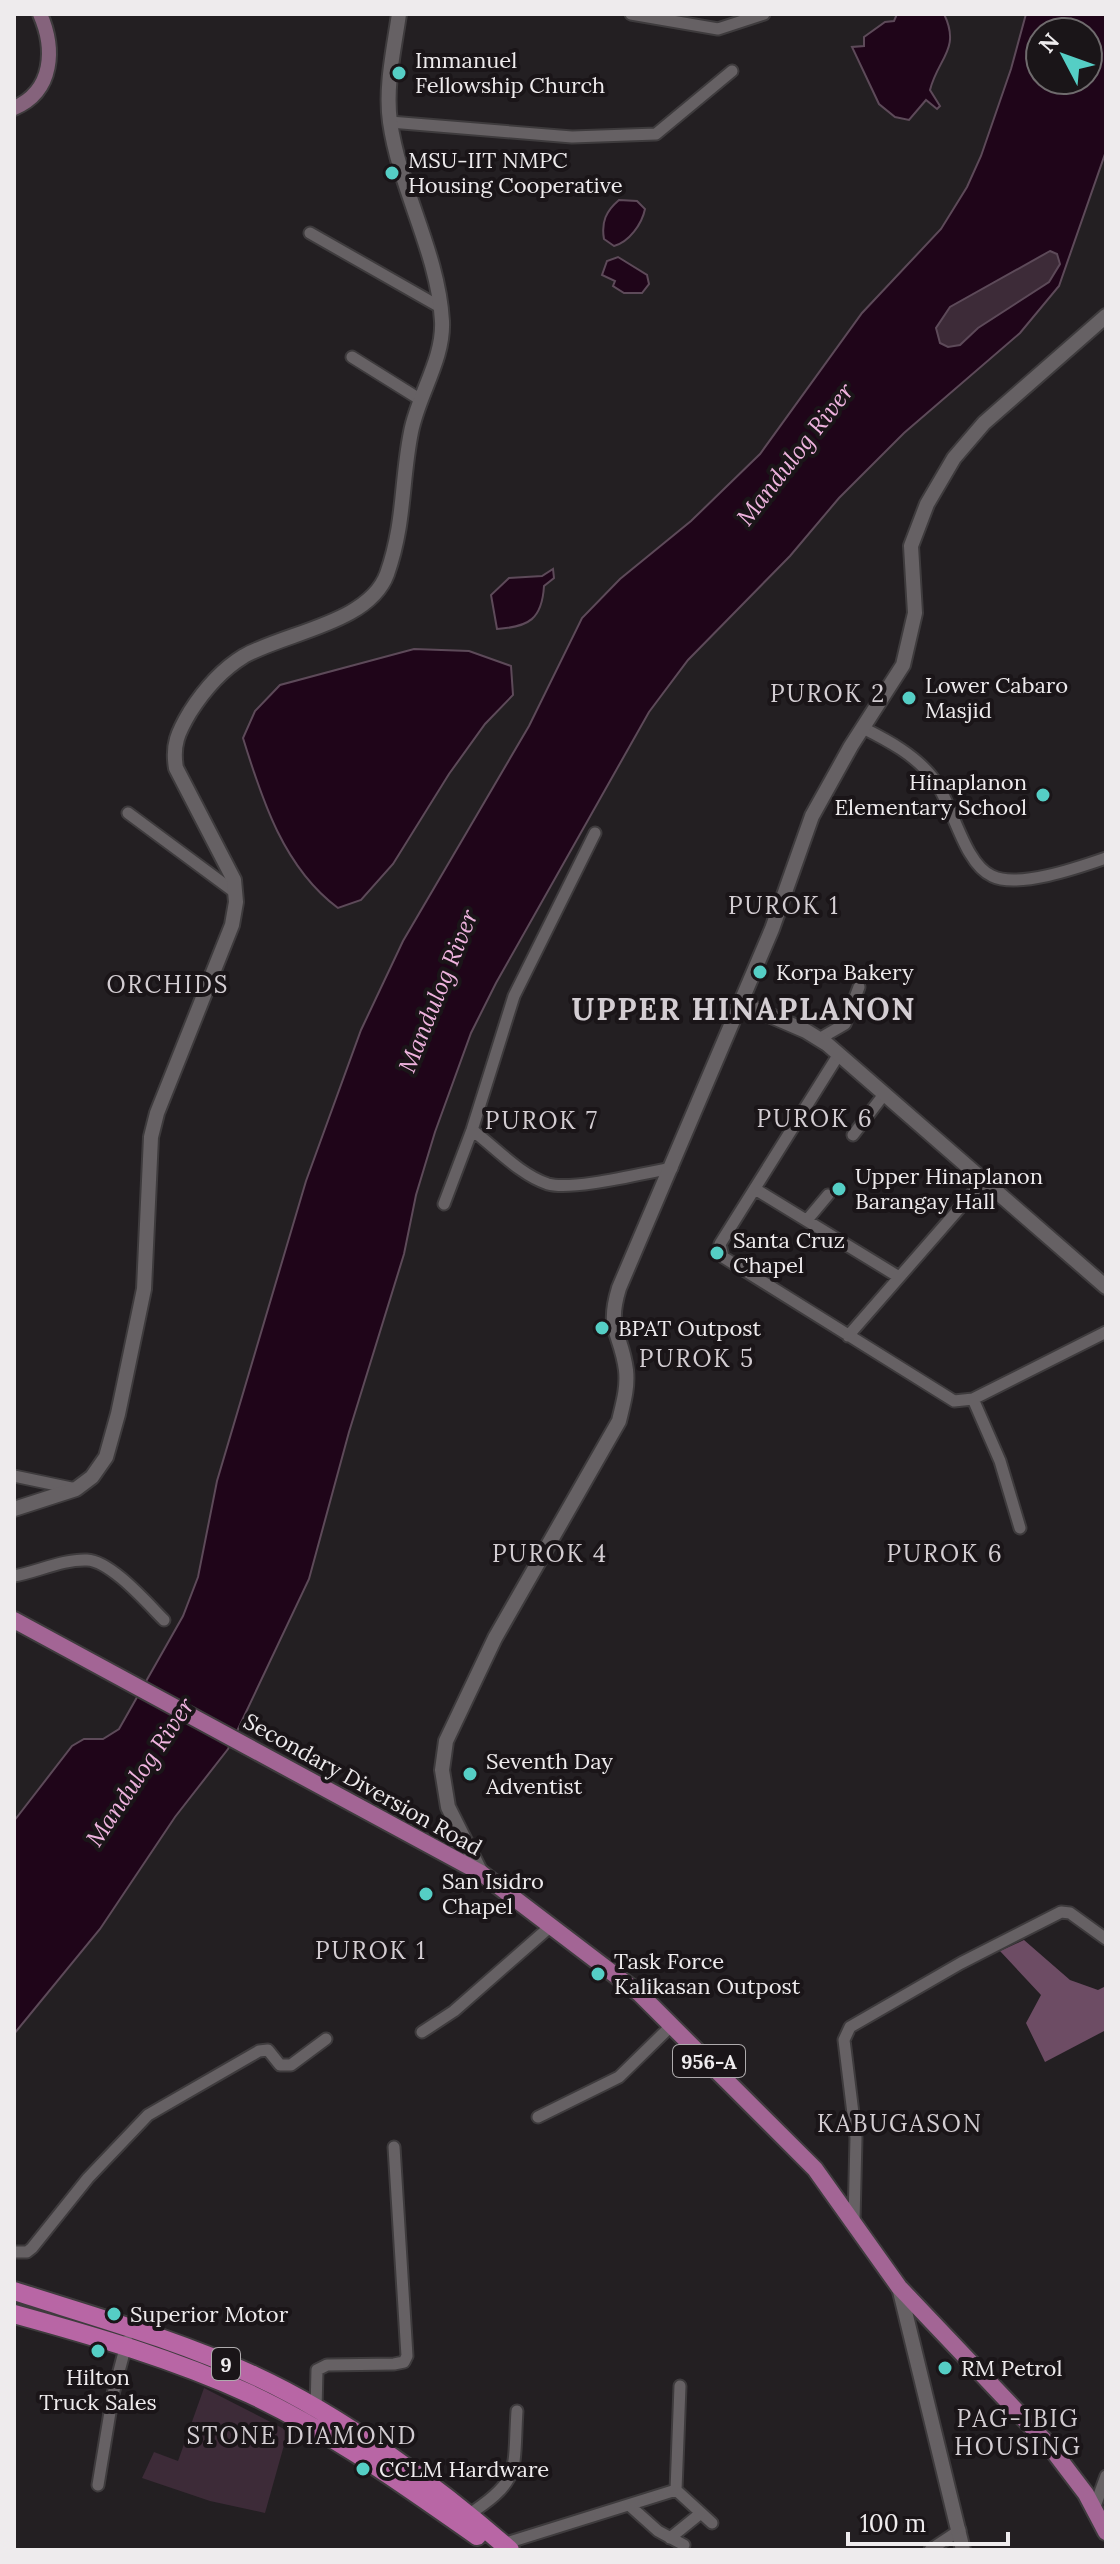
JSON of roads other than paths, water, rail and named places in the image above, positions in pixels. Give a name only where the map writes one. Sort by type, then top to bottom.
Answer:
[{"type":"highway","name":"9","points":[[14,2291],[85,2314],[250,2394],[337,2442],[479,2537],[502,2548]]},
{"type":"highway","name":"9","points":[[14,2314],[128,2337],[254,2375],[388,2456],[468,2515],[502,2548]]},
{"type":"main road","points":[[14,108],[29,100],[46,75],[51,48],[40,14]]},
{"type":"main road","name":"Secondary Diversion Road","points":[[20,1622],[481,1873],[552,1925],[673,2024],[815,2169],[899,2287]]},
{"type":"main road","name":"956-A","points":[[899,2287],[1048,2444],[1094,2509],[1106,2532]]},
{"type":"street","points":[[14,1509],[76,1489],[101,1466],[112,1439],[144,1289],[151,1137],[157,1113],[232,925],[236,893],[234,880],[208,824],[176,768],[173,752],[176,737],[195,703],[217,676],[243,657],[357,610],[377,595],[401,528],[411,430],[441,339],[440,307],[428,250],[402,174],[390,122],[389,92],[399,14]]},
{"type":"street","points":[[631,14],[718,29],[764,14]]},
{"type":"street","points":[[390,122],[572,137],[656,134],[732,71]]},
{"type":"street","points":[[310,233],[440,307]]},
{"type":"street","points":[[481,1873],[448,1807],[442,1770],[446,1741],[495,1638],[619,1421],[627,1389],[626,1372],[612,1327],[612,1313],[619,1288],[772,929],[812,816],[863,728],[888,692],[909,650],[915,613],[911,546],[942,475],[984,423],[1106,316]]},
{"type":"street","points":[[352,357],[421,400]]},
{"type":"street","points":[[863,728],[913,758],[933,777],[948,801],[977,863],[992,876],[1036,876],[1106,858]]},
{"type":"street","points":[[128,813],[236,893]]},
{"type":"street","points":[[444,1204],[472,1130],[514,996],[595,833]]},
{"type":"street","points":[[819,1039],[845,1024],[859,987]]},
{"type":"street","points":[[741,1003],[819,1039],[839,1054],[1106,1287]]},
{"type":"street","points":[[839,1054],[720,1244],[719,1253],[944,1396],[963,1402],[1106,1332]]},
{"type":"street","points":[[853,1135],[885,1093]]},
{"type":"street","points":[[472,1130],[535,1178],[549,1184],[571,1184],[672,1168]]},
{"type":"street","points":[[848,1336],[985,1179]]},
{"type":"street","points":[[755,1189],[899,1277]]},
{"type":"street","points":[[807,1220],[828,1195]]},
{"type":"street","points":[[973,1399],[1000,1461],[1020,1528]]},
{"type":"street","points":[[14,1476],[76,1489]]},
{"type":"street","points":[[14,1576],[89,1560],[123,1581],[164,1620]]},
{"type":"street","points":[[854,2221],[855,2127],[844,2040],[850,2027],[961,1963],[1061,1912],[1070,1913],[1106,1939]]},
{"type":"street","points":[[422,2032],[454,2011],[552,1925]]},
{"type":"street","points":[[538,2117],[619,2077],[673,2024]]},
{"type":"street","points":[[14,2252],[27,2252],[32,2248],[115,2147],[165,2103],[250,2054],[265,2049],[280,2065],[291,2065],[326,2039]]},
{"type":"street","points":[[316,2410],[317,2370],[327,2365],[394,2364],[404,2362],[407,2356],[394,2147]]},
{"type":"street","name":"Secondary Diversion Road","points":[[899,2287],[963,2550]]},
{"type":"street","points":[[98,2485],[128,2337]]},
{"type":"street","points":[[680,2386],[676,2490],[712,2523]]},
{"type":"street","points":[[468,2515],[497,2496],[513,2476],[517,2411]]},
{"type":"street","points":[[1094,2509],[1106,2476]]},
{"type":"street","points":[[502,2548],[676,2490]]},
{"type":"street","points":[[629,2505],[670,2538],[684,2545]]},
{"type":"street","points":[[670,2538],[701,2513]]},
{"type":"street","points":[[930,2550],[960,2530]]},
{"type":"water","points":[[897,14],[944,14],[949,26],[949,45],[930,90],[940,106],[937,109],[926,100],[909,120],[895,117],[879,104],[852,47],[864,46],[864,37],[885,22],[894,21]]},
{"type":"water","name":"Mandulog River","points":[[1026,14],[1106,14],[1106,151],[1059,286],[1020,333],[904,433],[839,498],[790,556],[688,660],[649,712],[471,1033],[416,1195],[404,1254],[349,1432],[309,1579],[238,1729],[228,1749],[175,1817],[100,1929],[14,2034],[14,1821],[72,1746],[84,1739],[103,1739],[119,1729],[183,1616],[198,1577],[217,1481],[306,1181],[361,1030],[403,941],[529,726],[582,618],[620,579],[691,521],[760,454],[862,313],[941,229],[967,187],[981,156],[1024,21],[1024,96],[1104,96],[1104,16]],"holes":[[[1050,251],[1057,254],[1060,264],[1049,282],[978,328],[960,345],[948,347],[940,343],[936,328],[950,307]]]},
{"type":"water","points":[[619,200],[637,201],[645,209],[634,232],[614,246],[604,239],[603,227],[608,213]]},
{"type":"water","points":[[618,257],[647,275],[649,284],[642,293],[624,293],[613,286],[615,281],[602,275],[607,261]]},
{"type":"water","points":[[553,569],[554,578],[544,586],[537,614],[518,626],[497,629],[491,595],[509,578],[542,576]]},
{"type":"water","points":[[414,649],[469,651],[511,666],[513,695],[485,724],[449,774],[393,864],[361,900],[338,908],[319,892],[289,853],[267,808],[243,738],[255,711],[280,685]]},
{"type":"place","name":"Immanuel Fellowship Church","points":[[399,73]]},
{"type":"place","name":"MSU-IIT NMPC Housing Cooperative","points":[[392,173]]},
{"type":"place","name":"Lower Cabaro Masjid","points":[[909,698]]},
{"type":"place","name":"Hinaplanon Elementary School","points":[[1043,795]]},
{"type":"place","name":"Korpa Bakery","points":[[760,972]]},
{"type":"place","name":"Upper Hinaplanon Barangay Hall","points":[[839,1189]]},
{"type":"place","name":"Santa Cruz Chapel","points":[[717,1253]]},
{"type":"place","name":"BPAT Outpost","points":[[602,1328]]},
{"type":"place","name":"Seventh Day Adventist","points":[[470,1774]]},
{"type":"place","name":"San Isidro Chapel","points":[[426,1894]]},
{"type":"place","name":"Task Force Kalikasan Outpost","points":[[598,1974]]},
{"type":"place","name":"Superior Motor","points":[[114,2314]]},
{"type":"place","name":"Hilton Truck Sales","points":[[98,2351]]},
{"type":"place","name":"RM Petrol","points":[[945,2368]]},
{"type":"place","name":"CCLM Hardware","points":[[363,2469]]},
{"type":"district","name":"PUROK 2","points":[[828,693]]},
{"type":"district","name":"PUROK 1","points":[[784,905]]},
{"type":"district","name":"ORCHIDS","points":[[168,984]]},
{"type":"district","name":"UPPER HINAPLANON","points":[[744,1009]]},
{"type":"district","name":"PUROK 6","points":[[815,1118]]},
{"type":"district","name":"PUROK 7","points":[[542,1120]]},
{"type":"district","name":"PUROK 5","points":[[697,1358]]},
{"type":"district","name":"PUROK 4","points":[[550,1553]]},
{"type":"district","name":"PUROK 6","points":[[945,1553]]},
{"type":"district","name":"PUROK 1","points":[[371,1950]]},
{"type":"district","name":"KABUGASON","points":[[900,2123]]},
{"type":"district","name":"PAG-IBIG HOUSING","points":[[1018,2432]]},
{"type":"district","name":"STONE DIAMOND","points":[[302,2435]]}]
